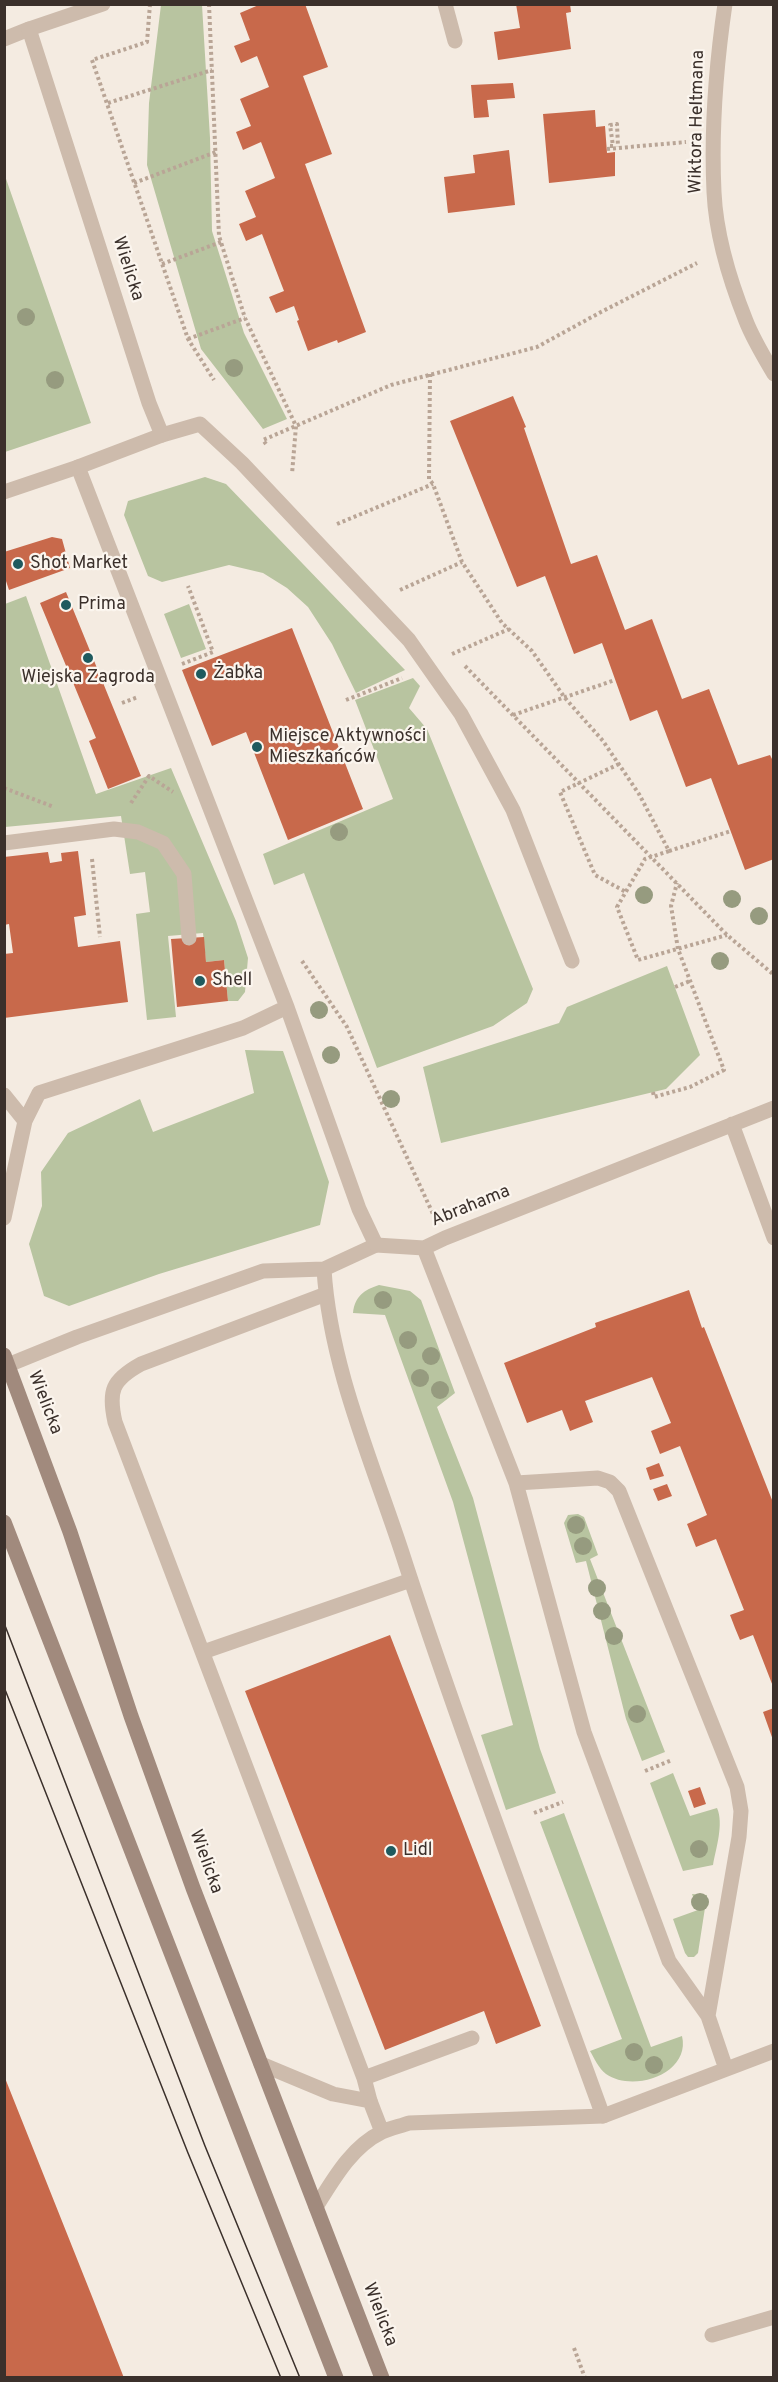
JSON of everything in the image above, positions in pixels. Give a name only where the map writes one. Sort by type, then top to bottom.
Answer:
[{"type":"main road","name":"Wielicka","points":[[6,1360],[70,1532],[131,1716],[193,1888],[382,2378]]},
{"type":"main road","points":[[4,1522],[336,2378]]},
{"type":"street","points":[[4,39],[103,4]]},
{"type":"street","points":[[445,4],[455,41]]},
{"type":"street","name":"Wiktora Heltmana","points":[[725,4],[720,36],[714,194],[724,253],[743,313],[774,374]]},
{"type":"street","name":"Wielicka","points":[[29,29],[149,403],[162,435]]},
{"type":"street","points":[[4,492],[162,435],[200,424],[242,463],[409,640],[461,714],[513,810],[572,961]]},
{"type":"street","points":[[78,467],[287,1007],[359,1209],[376,1245]]},
{"type":"street","points":[[4,843],[114,829],[138,832],[163,843],[184,874],[189,938]]},
{"type":"street","points":[[4,1218],[25,1121],[39,1093],[243,1028],[287,1007]]},
{"type":"street","points":[[4,1095],[25,1121]]},
{"type":"street","name":"Abrahama","points":[[6,1360],[263,1271],[324,1269],[376,1245],[424,1248],[774,1108]]},
{"type":"street","points":[[732,1124],[774,1238]]},
{"type":"street","points":[[424,1248],[516,1483],[584,1732],[669,1961],[708,2016],[726,2069]]},
{"type":"street","points":[[324,1269],[326,1294],[347,1391],[495,1826],[603,2116]]},
{"type":"street","points":[[326,1294],[141,1364],[123,1373],[113,1388],[111,1403],[115,1422],[364,2078],[382,2132]]},
{"type":"street","points":[[516,1483],[598,1478],[610,1482],[619,1491],[736,1787],[741,1811],[739,1837],[708,2016]]},
{"type":"street","points":[[203,1652],[411,1580]]},
{"type":"street","points":[[364,2078],[472,2038]]},
{"type":"street","points":[[316,2207],[337,2173],[362,2145],[382,2132],[409,2123],[603,2116],[774,2051]]},
{"type":"street","points":[[261,2064],[333,2094],[370,2101]]},
{"type":"street","points":[[712,2335],[774,2317]]},
{"type":"path","points":[[150,4],[147,42],[92,60],[188,339],[214,380]]},
{"type":"path","points":[[209,4],[221,242],[244,318],[296,426],[292,480],[286,472]]},
{"type":"path","points":[[108,104],[212,69]]},
{"type":"path","points":[[618,147],[617,124],[610,125],[613,146],[607,148],[690,142]]},
{"type":"path","points":[[134,183],[216,152]]},
{"type":"path","points":[[162,264],[221,242]]},
{"type":"path","points":[[269,449],[263,440],[391,385],[537,347],[701,261]]},
{"type":"path","points":[[188,339],[244,318]]},
{"type":"path","points":[[430,374],[429,480],[433,484],[462,562],[502,624],[532,651],[565,698],[603,741],[639,794],[669,851]]},
{"type":"path","points":[[340,534],[333,526],[433,484]]},
{"type":"path","points":[[404,600],[396,591],[462,562]]},
{"type":"path","points":[[183,664],[213,652],[188,586]]},
{"type":"path","points":[[453,653],[509,629]]},
{"type":"path","points":[[444,645],[727,935],[774,975]]},
{"type":"path","points":[[513,715],[615,680]]},
{"type":"path","points":[[346,700],[383,685]]},
{"type":"path","points":[[619,764],[560,792],[595,875],[626,892]]},
{"type":"path","points":[[149,776],[181,798]]},
{"type":"path","points":[[90,831],[100,937]]},
{"type":"path","points":[[727,935],[638,960],[617,907],[645,859],[731,831]]},
{"type":"path","points":[[653,1092],[654,1097],[690,1088],[724,1070],[678,949],[671,906],[677,884]]},
{"type":"path","points":[[297,954],[347,1028],[433,1214]]},
{"type":"path","points":[[675,987],[690,981]]},
{"type":"path","points":[[645,1771],[672,1760]]},
{"type":"path","points":[[534,1813],[562,1802]]},
{"type":"path","points":[[574,2348],[585,2378]]},
{"type":"green space","points":[[161,5],[202,5],[210,138],[212,231],[244,333],[287,419],[263,429],[201,349],[147,165],[149,103]]},
{"type":"green space","points":[[4,173],[91,423],[5,452],[4,452]]},
{"type":"green space","points":[[205,477],[226,484],[405,670],[356,693],[332,644],[308,607],[287,588],[263,573],[229,565],[162,582],[148,576],[124,515],[128,501]]},
{"type":"green space","points":[[26,596],[96,794],[171,768],[236,921],[248,958],[245,992],[238,1001],[228,1001],[224,960],[206,962],[203,933],[168,936],[176,1017],[147,1020],[136,914],[150,912],[145,872],[130,874],[121,816],[5,827],[5,604]]},
{"type":"green space","points":[[189,604],[206,649],[181,658],[164,614]]},
{"type":"green space","points":[[413,678],[420,686],[409,708],[427,729],[533,989],[527,1003],[493,1026],[377,1068],[304,873],[274,885],[263,854],[393,799],[355,700]]},
{"type":"green space","points":[[667,966],[700,1055],[666,1089],[441,1143],[423,1067],[559,1023],[567,1007]]},
{"type":"green space","points":[[245,1050],[283,1051],[329,1182],[320,1225],[159,1274],[69,1306],[44,1296],[29,1244],[42,1206],[41,1172],[68,1133],[140,1099],[153,1132],[254,1093]]},
{"type":"green space","points":[[379,1285],[410,1291],[421,1300],[455,1393],[437,1407],[473,1498],[540,1749],[556,1793],[506,1810],[481,1735],[513,1725],[453,1502],[385,1315],[353,1313],[361,1295]]},
{"type":"green space","points":[[578,1514],[584,1517],[598,1555],[590,1559],[665,1752],[642,1761],[626,1719],[586,1561],[576,1563],[564,1523],[568,1515]]},
{"type":"green space","points":[[673,1773],[690,1816],[717,1808],[720,1829],[713,1865],[683,1871],[650,1783]]},
{"type":"green space","points":[[564,1813],[651,2047],[682,2036],[682,2049],[678,2061],[658,2076],[631,2081],[617,2079],[603,2072],[590,2051],[622,2039],[540,1822]]},
{"type":"green space","points":[[692,1894],[707,1895],[698,1953],[694,1957],[688,1957],[673,1919],[698,1910]]},
{"type":"building","points":[[261,4],[305,4],[328,67],[303,76],[332,154],[305,164],[366,332],[308,351],[294,306],[276,313],[269,297],[284,291],[262,234],[246,241],[239,224],[256,217],[245,191],[275,178],[261,142],[243,150],[236,132],[251,126],[240,99],[269,87],[257,56],[241,63],[234,46],[250,40],[240,13]]},
{"type":"building","points":[[516,4],[570,4],[571,12],[566,13],[571,49],[498,60],[494,32],[520,28]]},
{"type":"building","points":[[513,83],[515,98],[487,100],[489,117],[474,118],[471,85]]},
{"type":"building","points":[[595,110],[596,127],[605,126],[607,153],[615,152],[615,176],[549,183],[543,114]]},
{"type":"building","points":[[509,150],[515,205],[448,213],[444,177],[475,173],[473,155]]},
{"type":"building","points":[[513,396],[526,427],[524,428],[571,564],[597,555],[625,630],[652,619],[682,699],[709,689],[738,765],[770,755],[774,763],[774,859],[745,870],[711,778],[686,787],[657,710],[630,721],[602,643],[574,654],[545,576],[517,587],[450,421]]},
{"type":"building","points":[[52,537],[62,539],[70,568],[9,590],[4,575],[4,552]]},
{"type":"building","points":[[66,592],[141,776],[108,789],[89,741],[96,738],[40,603]]},
{"type":"building","points":[[292,628],[363,809],[288,840],[246,732],[212,746],[182,670]]},
{"type":"building","points":[[78,851],[86,915],[74,917],[78,947],[120,941],[128,1002],[4,1018],[4,954],[13,953],[9,924],[4,925],[4,857],[48,852],[50,863],[62,861],[61,853]]},
{"type":"building","name":"Shell","points":[[204,937],[206,962],[224,960],[228,1001],[177,1007],[171,939]]},
{"type":"building","points":[[689,1290],[702,1328],[704,1327],[774,1505],[774,1689],[753,1635],[740,1640],[735,1628],[730,1615],[744,1610],[716,1539],[696,1547],[687,1524],[707,1515],[680,1446],[660,1454],[651,1431],[671,1423],[652,1377],[585,1401],[593,1422],[570,1431],[562,1410],[527,1423],[504,1363],[596,1327],[595,1323]]},
{"type":"building","points":[[659,1463],[664,1476],[650,1480],[646,1468]]},
{"type":"building","points":[[667,1484],[672,1496],[658,1501],[653,1489]]},
{"type":"building","name":"Lidl","points":[[390,1635],[541,2026],[496,2044],[484,2011],[385,2050],[245,1691]]},
{"type":"building","points":[[774,1708],[774,1740],[773,1740],[763,1712]]},
{"type":"building","points":[[700,1787],[706,1804],[694,1808],[688,1791]]},
{"type":"building","points":[[5,2078],[93,2299],[124,2378],[5,2378]]},
{"type":"tram line","points":[[4,1623],[205,2146],[300,2378]]},
{"type":"tram line","points":[[4,1687],[188,2153],[281,2378]]},
{"type":"place","name":"Shot Market","points":[[18,564]]},
{"type":"place","name":"Prima","points":[[66,605]]},
{"type":"place","name":"Wiejska Zagroda","points":[[88,658]]},
{"type":"place","name":"Żabka","points":[[201,674]]},
{"type":"place","name":"Miejsce Aktywności Mieszkańców","points":[[257,747]]},
{"type":"place","name":"Shell","points":[[200,981]]},
{"type":"place","name":"Lidl","points":[[391,1851]]}]
